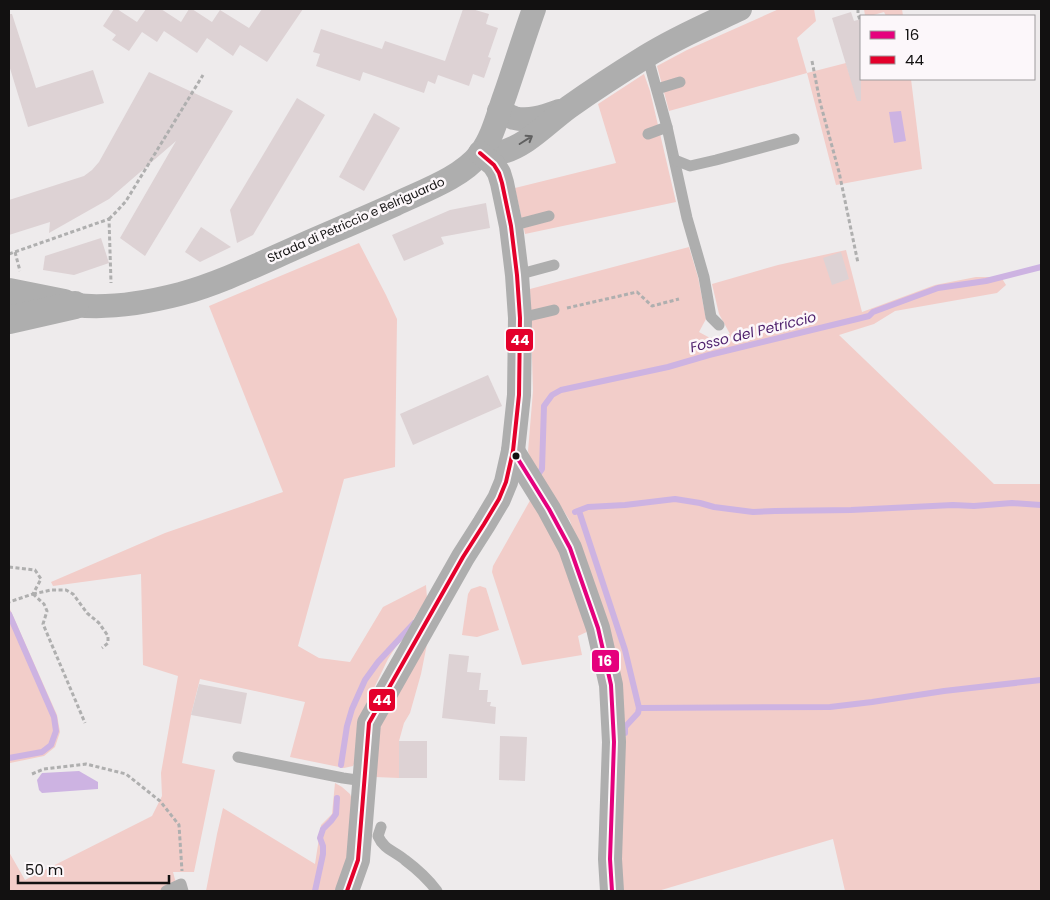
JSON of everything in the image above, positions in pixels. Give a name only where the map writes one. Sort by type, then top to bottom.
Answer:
[{"type":"street","name":"Strada di Petriccio e Belriguardo","points":[[15,282],[40,299],[75,305],[105,307],[178,295],[203,287],[426,190],[459,172],[480,154],[492,133],[534,9]]},
{"type":"street","points":[[480,154],[500,153],[518,145],[534,135],[567,108],[647,56],[673,41],[740,9]]},
{"type":"street","points":[[499,111],[515,118],[528,119],[567,108]]},
{"type":"street","points":[[347,891],[358,860],[369,723],[448,582],[499,499],[506,482],[513,451],[519,395],[520,318],[517,275],[511,226],[502,182],[499,173],[488,159],[480,154]]},
{"type":"street","name":"Strada di Petriccio e Belriguardo","points":[[9,320],[75,305]]},
{"type":"street","points":[[513,451],[549,509],[570,548],[598,628],[611,685],[614,742],[610,859],[612,891]]},
{"type":"lane","points":[[647,56],[675,160],[687,218],[704,277],[711,317],[719,325]]},
{"type":"lane","points":[[657,89],[680,82]]},
{"type":"lane","points":[[648,134],[667,128]]},
{"type":"lane","points":[[675,160],[690,166],[794,139]]},
{"type":"lane","points":[[511,226],[550,216]]},
{"type":"lane","points":[[517,275],[554,265]]},
{"type":"lane","points":[[520,318],[554,310]]},
{"type":"lane","points":[[238,757],[364,781]]},
{"type":"lane","points":[[381,827],[378,836],[381,843],[403,858],[428,880],[437,891]]},
{"type":"lane","points":[[166,891],[182,888]]},
{"type":"path","points":[[858,9],[860,20]]},
{"type":"path","points":[[812,61],[820,102],[839,172],[858,263]]},
{"type":"path","points":[[9,254],[109,219],[118,212],[203,75]]},
{"type":"path","points":[[109,219],[111,283]]},
{"type":"path","points":[[15,252],[15,282]]},
{"type":"path","points":[[554,310],[637,292],[652,306],[679,299]]},
{"type":"path","points":[[9,567],[35,570],[41,580],[33,594]]},
{"type":"path","points":[[9,602],[51,590],[66,590],[73,594],[108,636],[108,643],[102,648]]},
{"type":"path","points":[[33,594],[44,604],[47,610],[43,624],[85,723]]},
{"type":"path","points":[[32,774],[44,768],[86,764],[126,774],[160,801],[179,825],[182,888]]},
{"type":"shaded area","points":[[779,9],[814,9],[816,21],[797,38],[807,73],[669,111],[657,66],[687,50]]},
{"type":"shaded area","points":[[864,9],[902,9],[903,15],[886,15],[884,12],[865,15]]},
{"type":"shaded area","points":[[846,63],[849,73],[860,70],[860,80],[911,80],[922,169],[836,185],[807,73]]},
{"type":"shaded area","points":[[644,74],[650,91],[676,202],[525,234],[515,188],[616,163],[598,104]]},
{"type":"shaded area","points":[[901,111],[906,141],[894,143],[889,112]]},
{"type":"shaded area","points":[[359,243],[397,319],[395,467],[344,479],[298,646],[319,658],[350,662],[383,607],[426,585],[427,598],[388,659],[361,715],[357,757],[353,766],[344,768],[290,757],[305,702],[200,679],[182,763],[215,770],[194,872],[173,872],[178,891],[9,891],[9,852],[25,880],[152,816],[162,796],[161,773],[178,676],[143,665],[141,574],[53,586],[51,582],[165,533],[283,492],[209,306]]},
{"type":"shaded area","points":[[689,247],[698,277],[706,319],[699,332],[710,338],[730,334],[719,314],[712,284],[778,265],[846,250],[862,312],[935,285],[976,277],[1001,277],[1006,285],[997,293],[895,311],[874,324],[839,335],[994,484],[1041,484],[1041,891],[845,891],[833,839],[658,891],[623,891],[607,630],[570,521],[532,465],[528,451],[533,391],[530,289]]},
{"type":"shaded area","points":[[532,497],[564,553],[591,630],[578,636],[582,655],[522,665],[492,572],[493,566]]},
{"type":"shaded area","points":[[480,586],[486,588],[499,630],[477,637],[462,635],[468,594],[471,589]]},
{"type":"shaded area","points":[[9,607],[57,715],[60,732],[55,747],[44,756],[9,764]]},
{"type":"shaded area","points":[[427,644],[410,713],[404,723],[399,741],[399,778],[375,777],[377,744],[382,718]]},
{"type":"shaded area","points":[[79,771],[98,782],[98,789],[42,793],[39,790],[37,780],[42,773]]},
{"type":"shaded area","points":[[335,783],[350,794],[353,802],[351,842],[338,891],[206,891],[223,808],[315,864],[321,825],[332,814]]},
{"type":"building","points":[[114,9],[137,22],[146,9],[161,9],[181,22],[189,9],[212,22],[220,10],[249,28],[262,9],[303,9],[267,62],[240,45],[233,56],[207,38],[197,53],[164,31],[157,42],[142,32],[129,51],[112,40],[116,35],[103,26]]},
{"type":"building","points":[[463,9],[472,9],[489,14],[486,24],[498,28],[488,57],[491,58],[484,78],[473,74],[469,86],[438,75],[435,84],[428,81],[424,93],[363,72],[360,81],[316,66],[320,54],[313,52],[321,29],[382,49],[385,41],[445,61]]},
{"type":"building","points":[[851,12],[854,21],[860,19],[861,101],[857,101],[832,18]]},
{"type":"building","points":[[9,14],[12,14],[36,88],[93,70],[104,103],[28,127],[9,65]]},
{"type":"building","points":[[149,72],[233,111],[145,256],[120,238],[176,141],[109,199],[49,233],[50,222],[9,235],[9,200],[84,176],[92,170],[99,162]]},
{"type":"building","points":[[297,98],[325,115],[253,235],[237,243],[230,210]]},
{"type":"building","points":[[374,113],[400,128],[364,191],[339,177]]},
{"type":"building","points":[[486,203],[490,228],[441,237],[444,244],[404,261],[392,235],[450,210]]},
{"type":"building","points":[[201,227],[231,247],[200,262],[185,252]]},
{"type":"building","points":[[101,238],[109,263],[74,275],[43,270],[45,256]]},
{"type":"building","points":[[841,252],[849,279],[832,285],[823,258]]},
{"type":"building","points":[[488,375],[502,406],[413,445],[400,414]]},
{"type":"building","points":[[449,654],[469,656],[467,672],[481,673],[479,690],[488,690],[487,702],[491,702],[490,706],[496,707],[495,724],[442,718]]},
{"type":"building","points":[[199,684],[247,693],[241,724],[191,715]]},
{"type":"building","points":[[500,736],[527,737],[525,781],[499,780]]},
{"type":"building","points":[[399,741],[427,741],[427,778],[399,778]]},
{"type":"waterway","name":"Fosso del Petriccio","points":[[537,476],[542,469],[544,406],[552,395],[561,390],[668,367],[709,355],[869,316],[873,312],[938,288],[986,281],[1041,267]]},
{"type":"waterway","points":[[575,512],[588,507],[675,499],[753,512],[953,505],[974,506],[1012,503],[1041,505]]},
{"type":"waterway","points":[[579,511],[625,650],[639,708],[830,707],[1041,680]]},
{"type":"waterway","points":[[9,614],[54,717],[56,731],[51,745],[42,752],[9,758]]},
{"type":"waterway","points":[[341,765],[347,726],[352,709],[365,680],[378,662],[414,623]]},
{"type":"waterway","points":[[625,733],[625,727],[638,713],[639,708]]},
{"type":"waterway","points":[[315,891],[323,854],[320,838],[323,829],[336,814],[337,798]]},
{"type":"transit line","name":"44","points":[[347,891],[358,860],[369,723],[463,557],[499,499],[506,482],[513,451],[519,395],[520,318],[517,275],[511,226],[499,173],[494,165],[480,153]]},
{"type":"transit line","name":"16","points":[[513,451],[549,509],[570,548],[598,628],[611,685],[614,742],[610,859],[612,891]]}]
